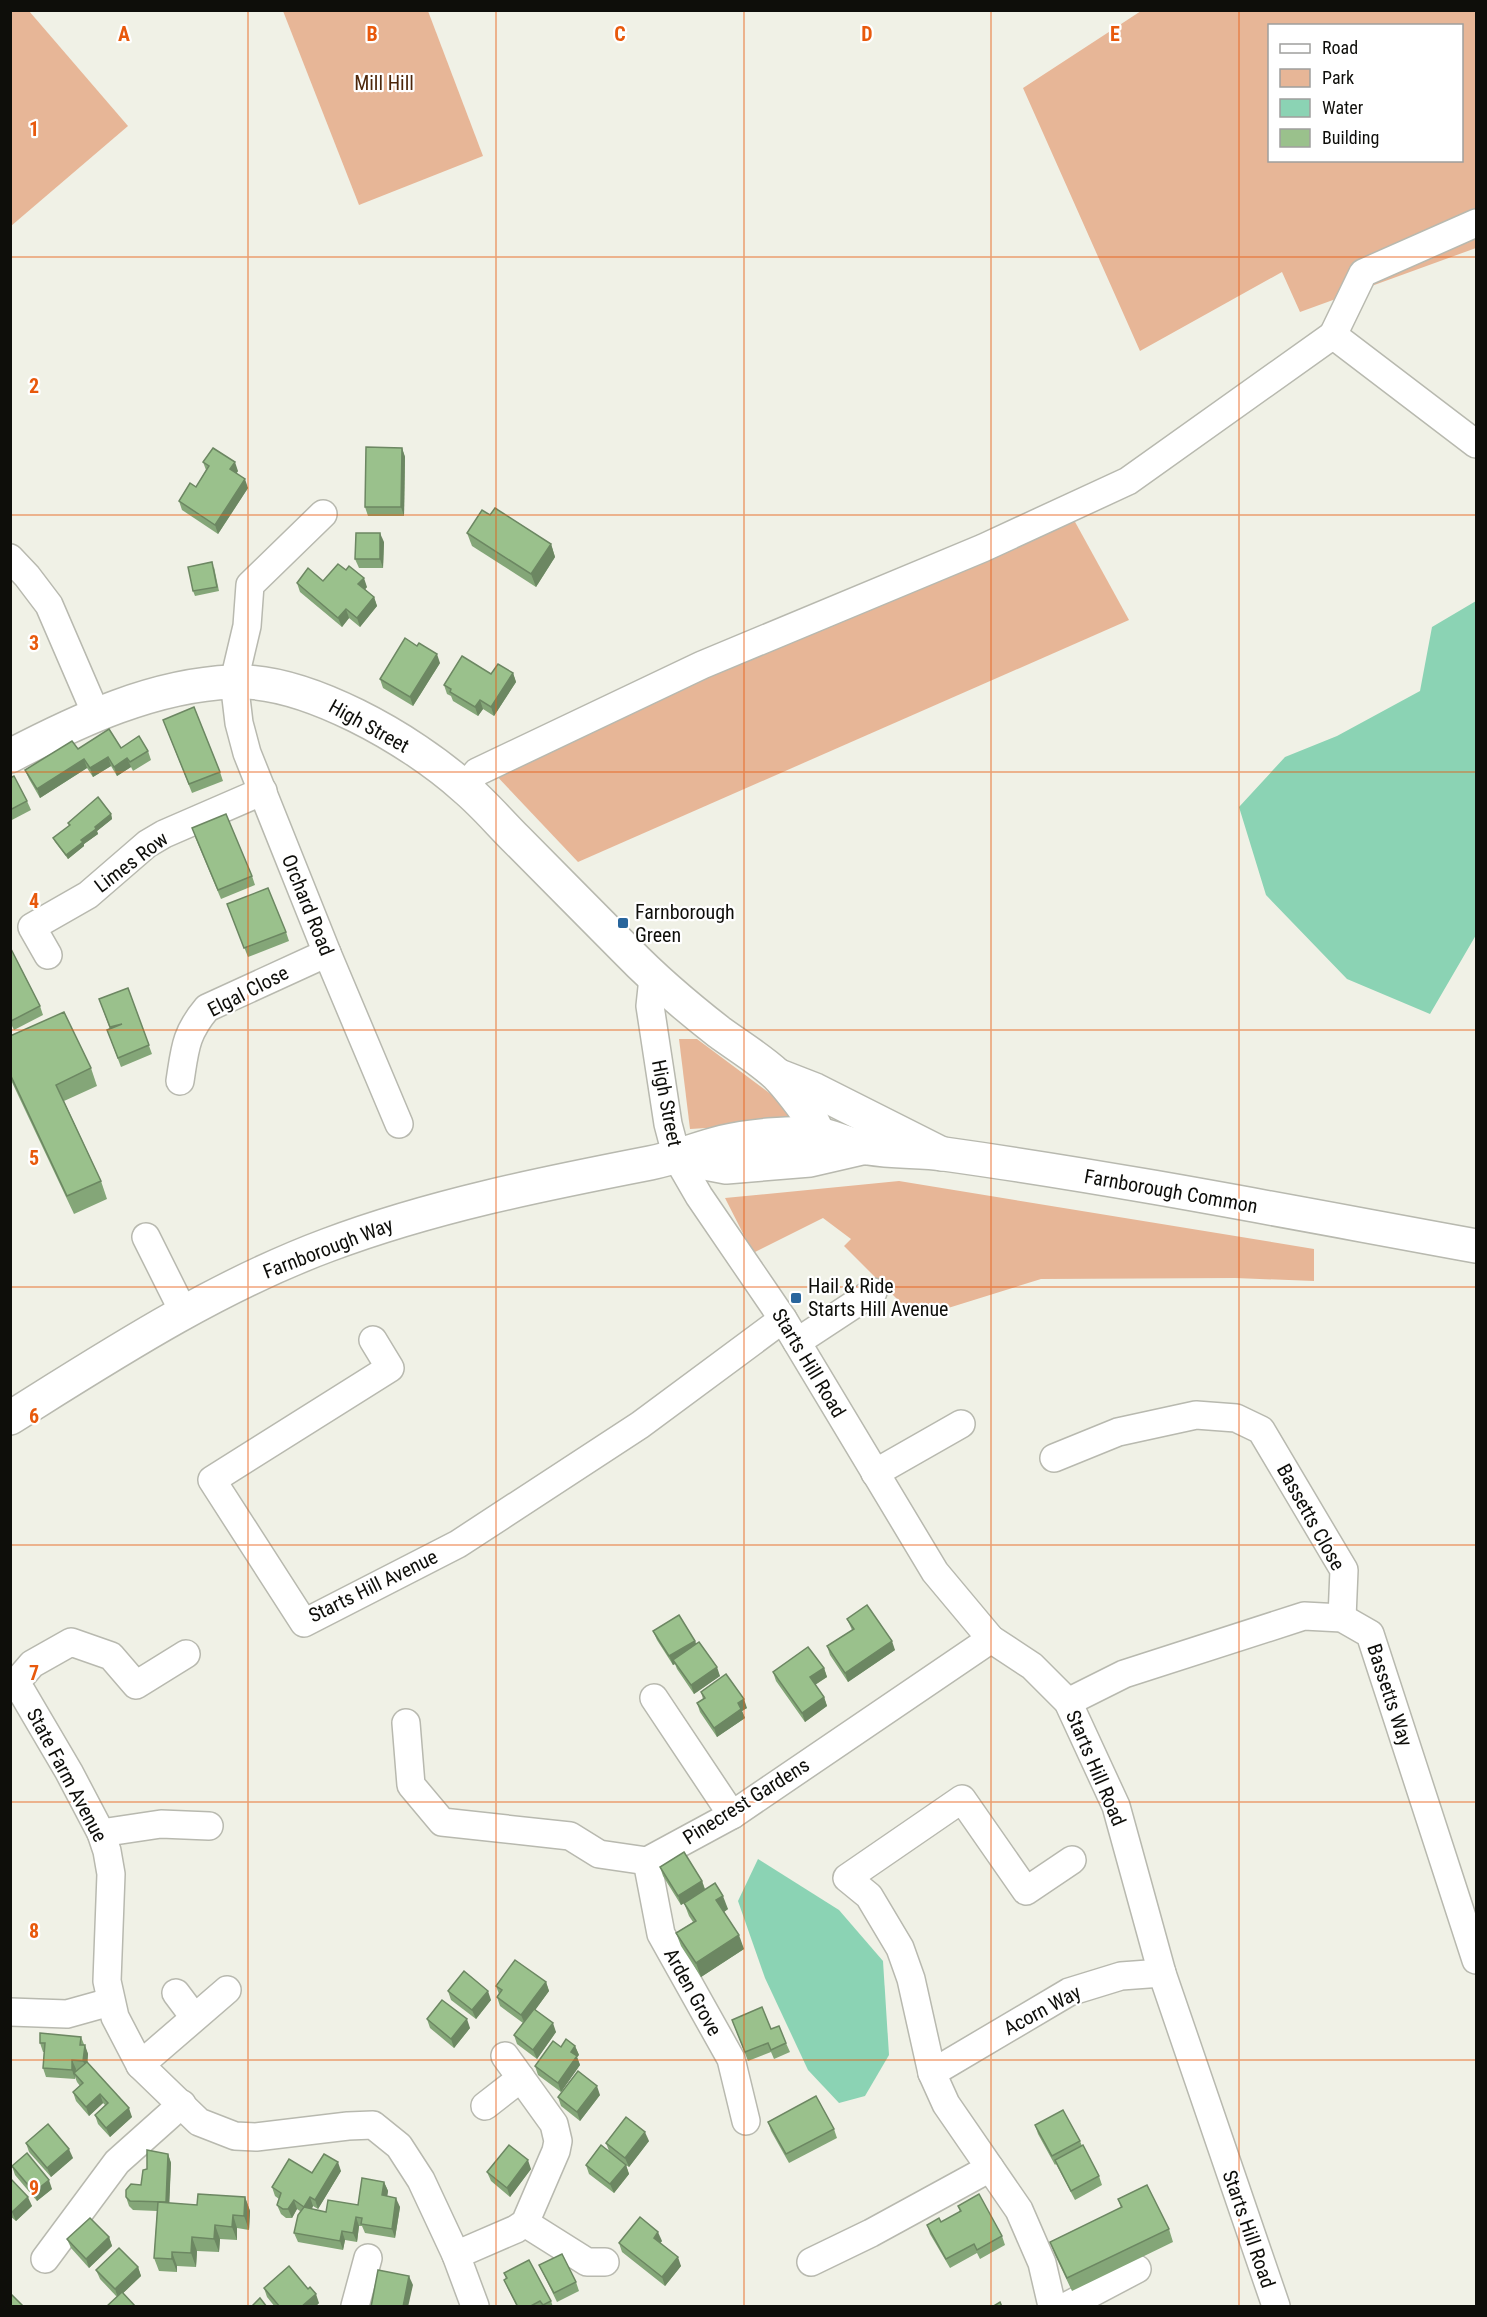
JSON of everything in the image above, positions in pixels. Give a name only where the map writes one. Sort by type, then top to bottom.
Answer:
[{"type":"main road","name":"High Street","points":[[10,756],[96,714],[149,697],[198,685],[234,681],[280,687],[321,699],[362,718],[400,741],[465,787],[653,978],[698,1016],[777,1076],[808,1114],[840,1145]]},
{"type":"main road","name":"High Street","points":[[777,1076],[815,1090],[942,1154]]},
{"type":"main road","name":"Farnborough Common","points":[[677,1158],[724,1142],[767,1136],[942,1154],[1168,1190],[1476,1246]]},
{"type":"main road","name":"Farnborough Way","points":[[10,1418],[184,1312],[262,1273],[360,1234],[486,1198],[677,1158]]},
{"type":"street","points":[[465,787],[477,772],[702,665],[983,548],[1128,482],[1334,335],[1363,273],[1476,223]]},
{"type":"street","points":[[1334,335],[1476,444]]},
{"type":"street","points":[[234,681],[247,626],[250,585],[323,514]]},
{"type":"street","points":[[10,558],[49,605],[96,714]]},
{"type":"street","name":"Orchard Road","points":[[234,681],[239,723],[247,753],[399,1124]]},
{"type":"street","name":"Limes Row","points":[[48,955],[32,927],[88,895],[147,844],[164,834],[263,791]]},
{"type":"street","name":"Elgal Close","points":[[180,1081],[187,1042],[194,1024],[207,1008],[327,953]]},
{"type":"street","name":"High Street","points":[[653,978],[650,1006],[668,1124],[677,1158]]},
{"type":"street","name":"Starts Hill Road","points":[[677,1158],[699,1196],[790,1330],[935,1572],[991,1639],[1032,1666],[1068,1702],[1116,1806],[1162,1973],[1276,2307]]},
{"type":"street","points":[[146,1237],[184,1312]]},
{"type":"street","points":[[790,1330],[873,1292]]},
{"type":"street","name":"Starts Hill Avenue","points":[[373,1340],[390,1368],[212,1480],[304,1623],[458,1544],[790,1330]]},
{"type":"street","name":"Bassetts Close","points":[[1054,1458],[1118,1432],[1196,1415],[1236,1418],[1261,1430],[1344,1570],[1342,1618]]},
{"type":"street","points":[[875,1473],[961,1424]]},
{"type":"street","name":"Bassetts Way","points":[[1068,1702],[1124,1674],[1304,1616],[1342,1618],[1370,1634],[1476,1960]]},
{"type":"street","name":"Pinecrest Gardens","points":[[646,1861],[732,1815],[991,1639]]},
{"type":"street","points":[[15,1688],[32,1664],[71,1642],[111,1656],[136,1685],[186,1654]]},
{"type":"street","name":"State Farm Avenue","points":[[15,1688],[69,1772],[101,1833],[107,1851],[111,1874],[107,1981],[110,2002],[115,2017],[140,2065],[199,2122],[235,2136],[256,2137],[348,2126],[373,2126],[399,2146],[421,2180],[456,2255],[475,2307]]},
{"type":"street","points":[[654,1698],[732,1815]]},
{"type":"street","points":[[406,1723],[411,1785],[442,1822],[570,1836],[599,1854],[646,1861]]},
{"type":"street","points":[[1052,2307],[1042,2263],[1019,2210],[946,2104],[932,2073],[911,1979],[900,1948],[869,1896],[847,1878],[962,1798],[1026,1891],[1072,1860]]},
{"type":"street","points":[[101,1833],[161,1824],[209,1826]]},
{"type":"street","name":"Arden Grove","points":[[646,1861],[661,1934],[730,2059],[746,2121]]},
{"type":"street","name":"Acorn Way","points":[[932,2073],[1069,1992],[1121,1976],[1162,1973]]},
{"type":"street","points":[[140,2065],[227,1990]]},
{"type":"street","points":[[176,1993],[194,2017]]},
{"type":"street","points":[[10,2012],[67,2014],[110,2002]]},
{"type":"street","points":[[456,2255],[506,2234],[525,2223],[556,2151],[558,2140],[554,2124],[505,2056]]},
{"type":"street","points":[[485,2106],[521,2078]]},
{"type":"street","points":[[45,2259],[117,2162],[182,2104]]},
{"type":"street","points":[[811,2262],[872,2233],[990,2169]]},
{"type":"street","points":[[525,2223],[587,2262],[605,2262]]},
{"type":"street","points":[[355,2307],[368,2258]]},
{"type":"street","points":[[1067,2307],[1137,2269]]},
{"type":"green space","points":[[11,10],[29,11],[128,126],[11,226]]},
{"type":"green space","name":"Mill Hill","points":[[283,11],[428,11],[483,156],[359,205]]},
{"type":"green space","points":[[1141,11],[1476,11],[1476,248],[1300,312],[1282,272],[1140,351],[1023,88]]},
{"type":"green space","points":[[1074,520],[1129,620],[578,862],[491,770]]},
{"type":"green space","points":[[679,1039],[697,1039],[792,1110],[787,1123],[690,1129]]},
{"type":"green space","points":[[899,1181],[1314,1249],[1314,1281],[1235,1278],[1041,1279],[916,1318],[844,1246],[851,1239],[823,1218],[753,1253],[725,1198]]},
{"type":"water","points":[[1476,601],[1476,935],[1430,1014],[1347,979],[1266,895],[1239,807],[1285,757],[1337,736],[1420,691],[1432,627]]},
{"type":"water","points":[[758,1859],[839,1910],[883,1961],[889,2055],[865,2096],[839,2103],[808,2070],[765,1978],[738,1901]]},
{"type":"building","points":[[366,447],[402,448],[401,507],[365,507]]},
{"type":"building","points":[[213,448],[235,462],[230,469],[245,479],[215,525],[179,501],[190,483],[196,487],[209,466],[203,462]]},
{"type":"building","points":[[495,508],[551,544],[531,574],[467,533],[482,510],[490,515]]},
{"type":"building","points":[[356,533],[380,533],[380,559],[355,559]]},
{"type":"building","points":[[212,562],[217,587],[193,591],[188,567]]},
{"type":"building","points":[[338,564],[346,570],[349,566],[364,578],[358,584],[374,597],[357,618],[346,609],[338,618],[297,583],[308,568],[323,581]]},
{"type":"building","points":[[405,638],[437,654],[410,697],[380,679]]},
{"type":"building","points":[[462,656],[491,674],[498,664],[513,673],[491,707],[480,700],[475,707],[450,692],[451,689],[444,685]]},
{"type":"building","points":[[194,707],[220,772],[189,784],[163,720]]},
{"type":"building","points":[[109,729],[121,748],[139,736],[148,751],[130,762],[127,758],[114,767],[108,757],[90,768],[84,759],[37,789],[25,770],[72,741],[78,749]]},
{"type":"building","points":[[14,776],[27,801],[10,810],[10,778]]},
{"type":"building","points":[[98,797],[111,814],[81,840],[83,842],[66,855],[53,838],[70,825],[68,823]]},
{"type":"building","points":[[226,814],[252,876],[218,890],[192,828]]},
{"type":"building","points":[[268,888],[286,932],[244,948],[227,904]]},
{"type":"building","points":[[10,947],[40,1006],[11,1021],[10,1020]]},
{"type":"building","points":[[128,988],[149,1045],[118,1058],[107,1030],[122,1024],[110,1027],[99,999]]},
{"type":"building","points":[[64,1012],[91,1068],[56,1085],[101,1181],[67,1196],[10,1074],[10,1036]]},
{"type":"building","points":[[867,1605],[892,1641],[845,1673],[827,1646],[854,1629],[847,1619]]},
{"type":"building","points":[[679,1615],[695,1641],[669,1656],[653,1631]]},
{"type":"building","points":[[699,1642],[717,1667],[691,1685],[673,1660]]},
{"type":"building","points":[[808,1647],[824,1668],[810,1677],[824,1697],[802,1713],[773,1672]]},
{"type":"building","points":[[726,1674],[744,1699],[738,1703],[741,1709],[714,1728],[697,1703],[705,1698],[701,1692]]},
{"type":"building","points":[[684,1852],[702,1881],[678,1896],[660,1867]]},
{"type":"building","points":[[715,1883],[723,1896],[716,1900],[739,1935],[696,1963],[676,1933],[696,1921],[684,1903]]},
{"type":"building","points":[[515,1960],[546,1982],[521,2015],[497,1997],[502,1990],[496,1986]]},
{"type":"building","points":[[464,1971],[488,1991],[472,2010],[448,1991]]},
{"type":"building","points":[[442,2000],[467,2019],[451,2039],[427,2019]]},
{"type":"building","points":[[762,2007],[771,2029],[779,2026],[786,2043],[771,2050],[768,2043],[745,2052],[732,2020]]},
{"type":"building","points":[[534,2009],[553,2023],[533,2050],[514,2035]]},
{"type":"building","points":[[40,2033],[81,2037],[80,2045],[85,2045],[83,2061],[72,2060],[72,2070],[43,2068],[45,2043],[40,2043]]},
{"type":"building","points":[[566,2039],[575,2046],[571,2052],[577,2056],[558,2083],[535,2066],[553,2041],[561,2047]]},
{"type":"building","points":[[87,2062],[129,2108],[106,2128],[95,2115],[108,2103],[100,2094],[86,2107],[73,2092],[83,2083],[74,2073]]},
{"type":"building","points":[[578,2071],[597,2086],[577,2112],[558,2097]]},
{"type":"building","points":[[816,2096],[834,2129],[786,2154],[768,2122]]},
{"type":"building","points":[[1063,2110],[1080,2141],[1052,2156],[1035,2125]]},
{"type":"building","points":[[626,2117],[645,2132],[625,2158],[606,2143]]},
{"type":"building","points":[[48,2124],[69,2149],[47,2168],[26,2143]]},
{"type":"building","points":[[509,2145],[528,2160],[507,2188],[487,2172]]},
{"type":"building","points":[[601,2145],[626,2165],[610,2184],[586,2165]]},
{"type":"building","points":[[1083,2145],[1099,2176],[1071,2191],[1055,2160]]},
{"type":"building","points":[[147,2150],[168,2154],[166,2202],[130,2201],[126,2197],[126,2190],[131,2184],[141,2185],[143,2170],[147,2169]]},
{"type":"building","points":[[27,2153],[49,2180],[34,2192],[12,2166]]},
{"type":"building","points":[[324,2154],[338,2162],[315,2200],[310,2197],[304,2207],[294,2200],[288,2209],[277,2205],[281,2193],[272,2187],[289,2159],[312,2173]]},
{"type":"building","points":[[10,2178],[28,2197],[12,2212],[10,2210]]},
{"type":"building","points":[[362,2178],[384,2182],[382,2195],[396,2198],[392,2229],[361,2224],[362,2218],[356,2217],[353,2233],[342,2231],[340,2241],[294,2233],[298,2215],[304,2207],[326,2212],[328,2200],[358,2205]]},
{"type":"building","points":[[1147,2185],[1169,2229],[1067,2278],[1050,2242],[1122,2207],[1118,2199]]},
{"type":"building","points":[[198,2194],[245,2197],[244,2216],[233,2215],[232,2227],[215,2225],[214,2239],[192,2237],[191,2253],[172,2252],[172,2259],[154,2258],[158,2202],[197,2205]]},
{"type":"building","points":[[979,2194],[1002,2236],[977,2250],[974,2244],[946,2259],[927,2225],[939,2218],[941,2222],[961,2211],[958,2206]]},
{"type":"building","points":[[640,2217],[658,2232],[654,2238],[678,2257],[662,2277],[619,2243]]},
{"type":"building","points":[[90,2218],[109,2237],[86,2259],[67,2239]]},
{"type":"building","points":[[119,2248],[138,2267],[115,2289],[96,2270]]},
{"type":"building","points":[[562,2254],[576,2282],[554,2293],[539,2265]]},
{"type":"building","points":[[529,2260],[551,2301],[543,2305],[540,2301],[529,2307],[518,2307],[504,2280],[507,2278],[504,2273]]},
{"type":"building","points":[[289,2266],[308,2289],[310,2287],[316,2294],[301,2307],[280,2307],[264,2288]]},
{"type":"building","points":[[378,2270],[409,2276],[403,2307],[371,2307]]},
{"type":"building","points":[[122,2292],[136,2307],[106,2307]]},
{"type":"building","points":[[10,2293],[24,2307],[10,2307]]},
{"type":"building","points":[[260,2298],[267,2307],[251,2307]]},
{"type":"building","points":[[1000,2302],[1002,2307],[992,2307]]},
{"type":"place","name":"Farnborough Green","points":[[623,923]]},
{"type":"place","name":"Hail & Ride Starts Hill Avenue","points":[[796,1298]]}]
